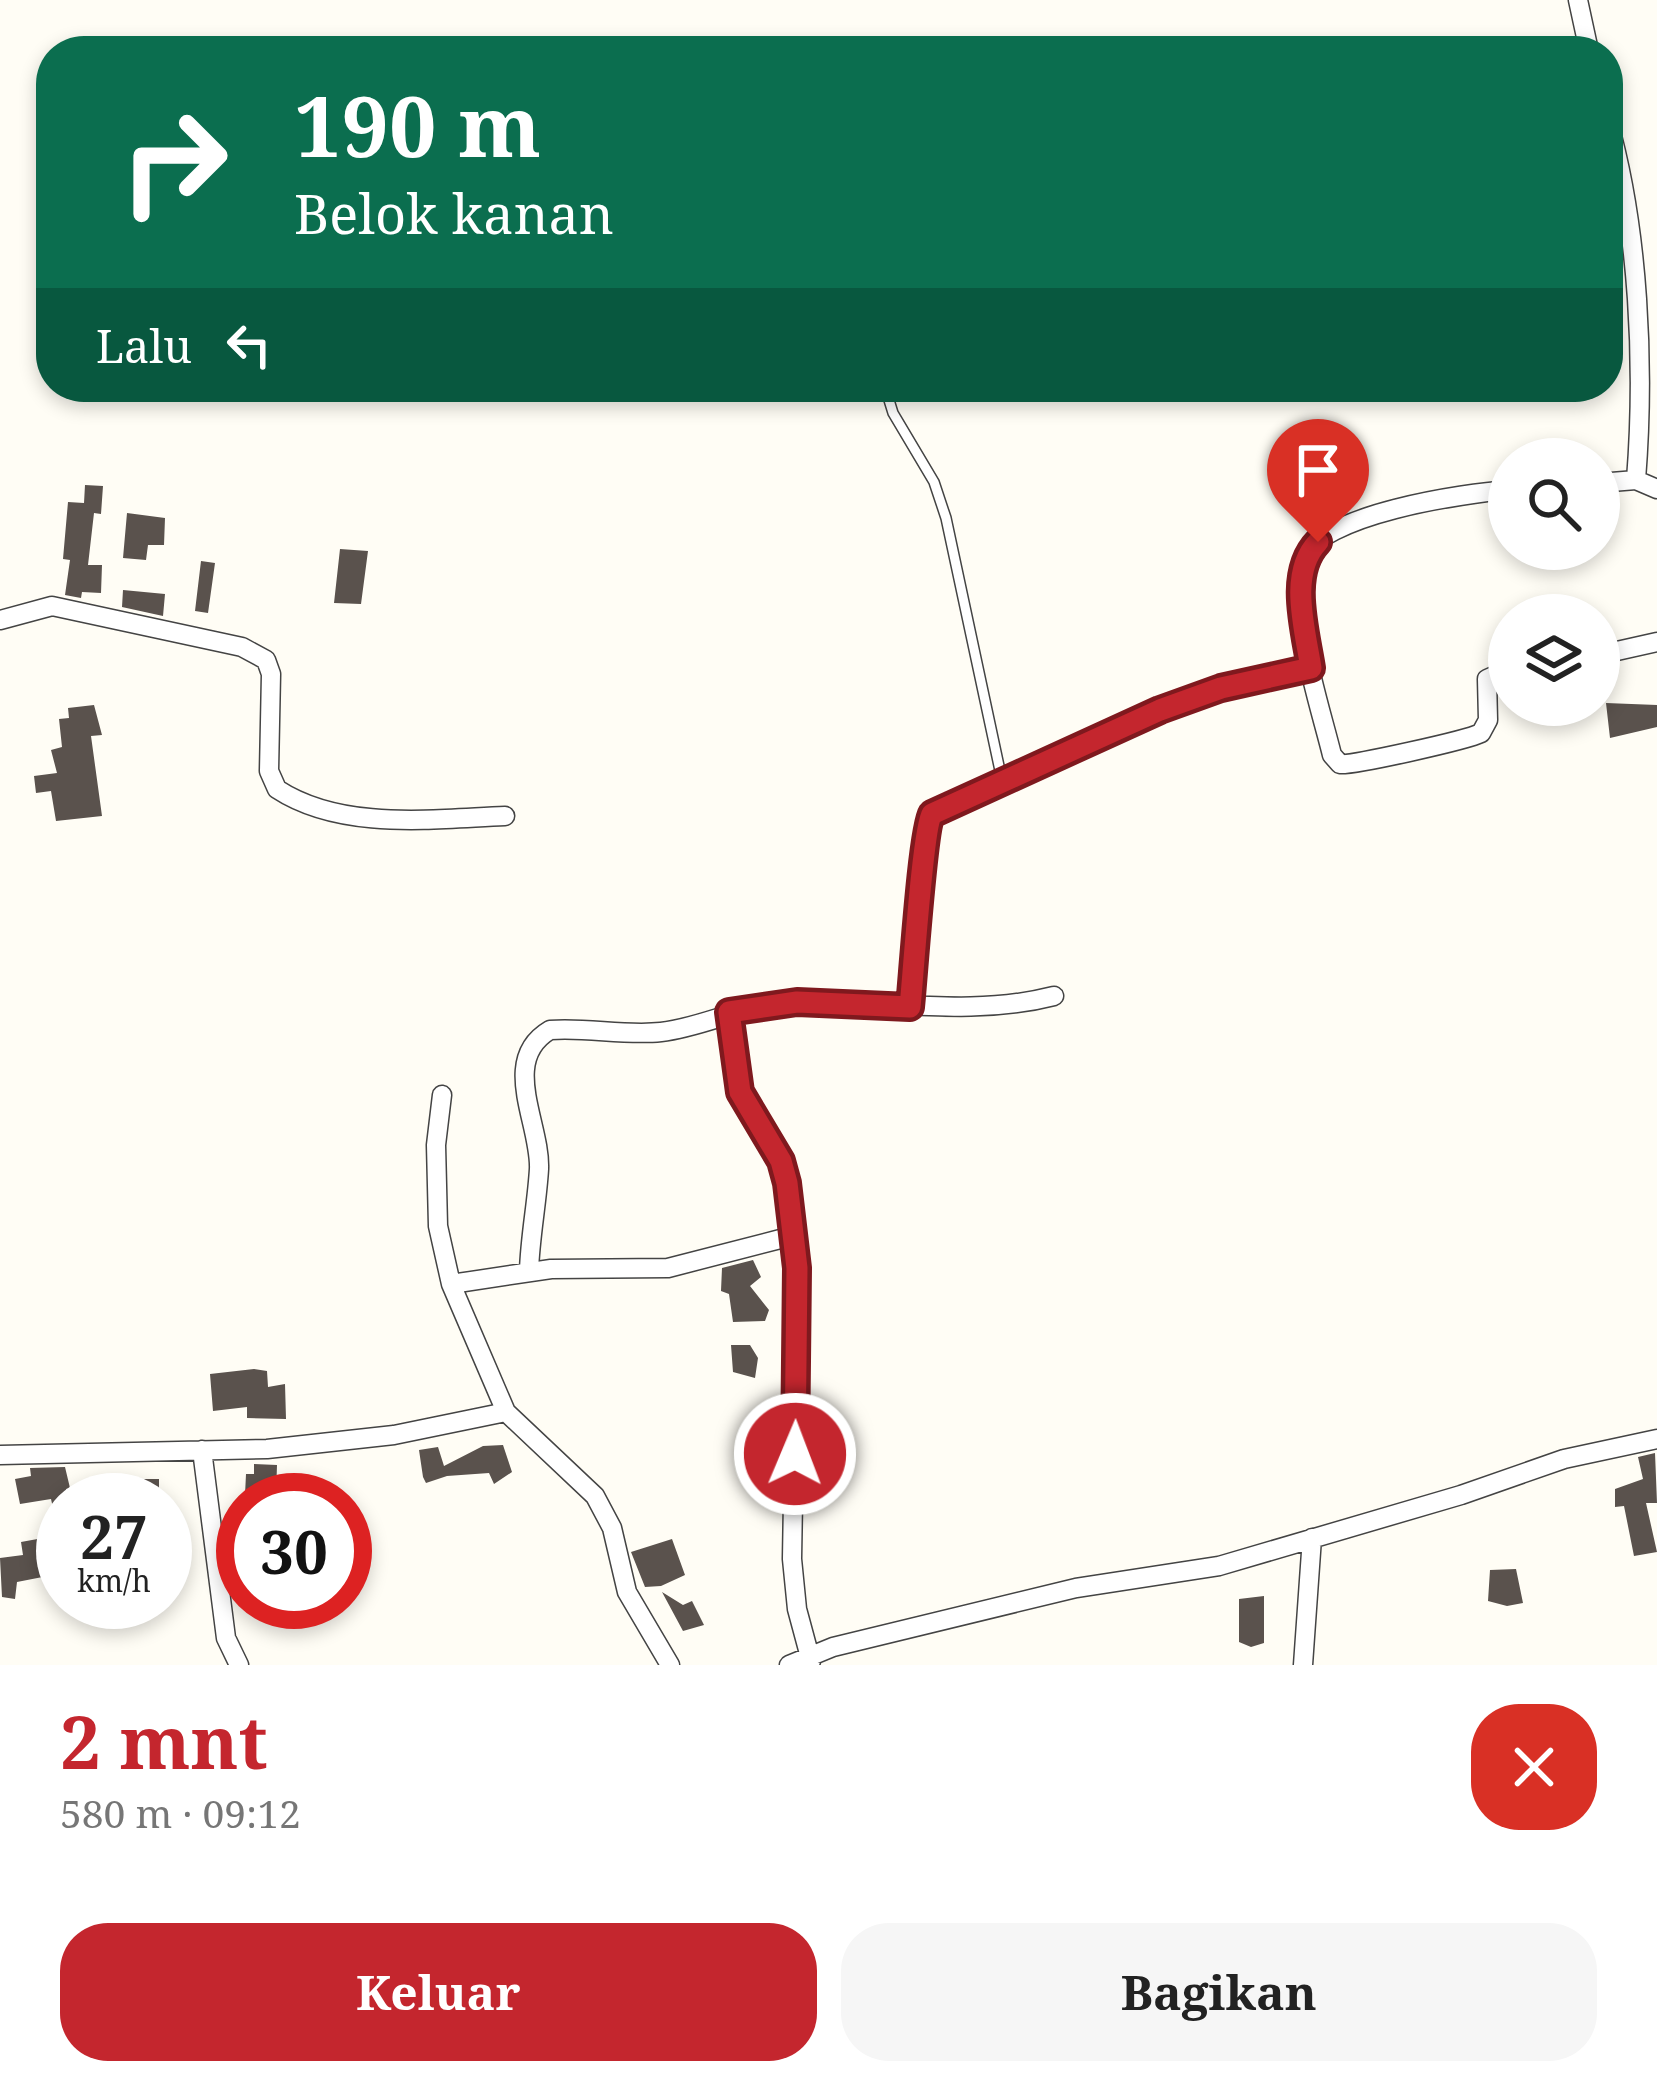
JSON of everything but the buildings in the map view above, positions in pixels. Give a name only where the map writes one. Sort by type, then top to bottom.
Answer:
[{"type":"street","points":[[1578,0],[1586,36]]},
{"type":"street","points":[[1623,193],[1640,348],[1636,480]]},
{"type":"street","points":[[1620,481],[1636,480],[1657,489]]},
{"type":"street","points":[[1488,493],[1369,517],[1318,542],[1304,556],[1302,574],[1311,668],[1334,761],[1352,766],[1480,733],[1488,720],[1488,679]]},
{"type":"street","points":[[0,620],[52,606],[256,652],[271,674],[269,771],[277,789],[309,806],[344,813],[442,821],[505,816]]},
{"type":"street","points":[[1620,650],[1657,642]]},
{"type":"street","points":[[910,1007],[928,819],[943,806],[1160,710],[1221,688],[1311,668]]},
{"type":"street","points":[[529,1271],[539,1163],[524,1075],[530,1049],[550,1030],[665,1032],[729,1012],[797,1002],[1013,1006],[1054,996]]},
{"type":"street","points":[[729,1012],[740,1092],[781,1161],[792,1236],[797,1333],[792,1559],[810,1660]]},
{"type":"street","points":[[442,1095],[436,1145],[438,1226],[451,1284],[506,1412],[596,1496],[611,1528],[627,1592],[670,1665]]},
{"type":"street","points":[[451,1284],[529,1271],[668,1268],[792,1236]]},
{"type":"street","points":[[0,1455],[267,1449],[394,1435],[506,1412]]},
{"type":"street","points":[[789,1665],[1076,1588],[1219,1566],[1584,1454],[1657,1439]]},
{"type":"street","points":[[202,1450],[226,1639],[239,1665]]},
{"type":"street","points":[[1303,1665],[1312,1538]]},
{"type":"lane","points":[[890,402],[934,482],[961,569],[1002,780]]},
{"type":"route","points":[[795,1454],[797,1268],[787,1183],[781,1161],[751,1118],[740,1092],[729,1012],[797,1002],[910,1007],[925,826],[932,814],[1160,710],[1221,688],[1311,668],[1302,574],[1304,556],[1318,542]]}]
